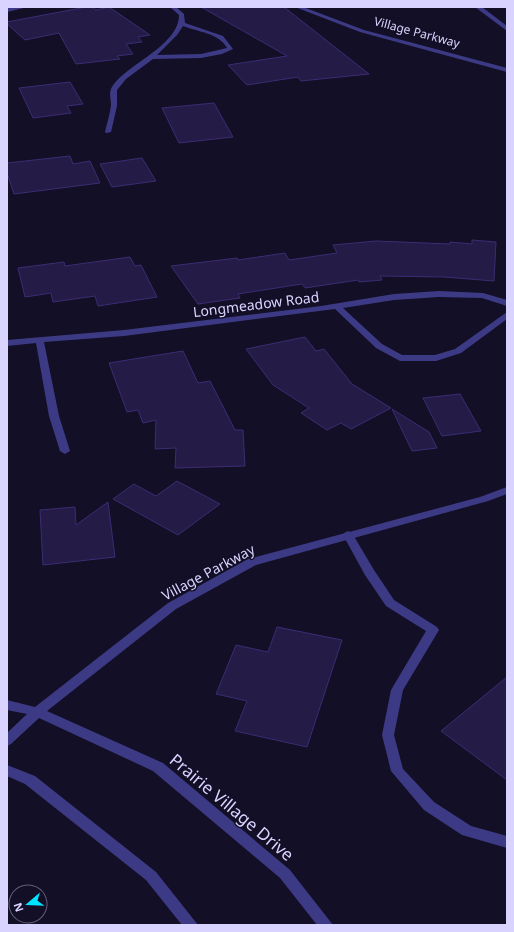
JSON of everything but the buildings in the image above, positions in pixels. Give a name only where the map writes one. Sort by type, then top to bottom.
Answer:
[{"type":"street","points":[[7,10],[25,7]]},
{"type":"street","points":[[108,132],[114,106],[114,90],[124,78],[152,57],[175,34],[182,24],[182,15],[173,7]]},
{"type":"street","name":"Village Parkway","points":[[298,7],[362,31],[505,68]]},
{"type":"street","points":[[478,7],[507,29]]},
{"type":"street","points":[[152,57],[200,57],[230,49],[227,41],[216,33],[197,30],[182,24]]},
{"type":"street","name":"Longmeadow Road","points":[[7,343],[40,342],[337,307],[394,298],[439,294],[483,296],[507,303]]},
{"type":"street","points":[[337,307],[379,346],[400,358],[436,358],[458,352],[507,315]]},
{"type":"street","points":[[40,342],[54,416],[65,450]]},
{"type":"street","name":"Village Parkway","points":[[7,741],[37,712],[172,606],[252,562],[484,499],[507,490]]},
{"type":"street","points":[[348,535],[368,572],[390,603],[433,630],[397,690],[388,735],[397,771],[428,806],[467,831],[507,842]]},
{"type":"street","name":"Prairie Village Drive","points":[[7,705],[37,712],[158,767],[285,874],[326,925]]},
{"type":"street","points":[[7,770],[30,780],[151,876],[191,925]]}]
